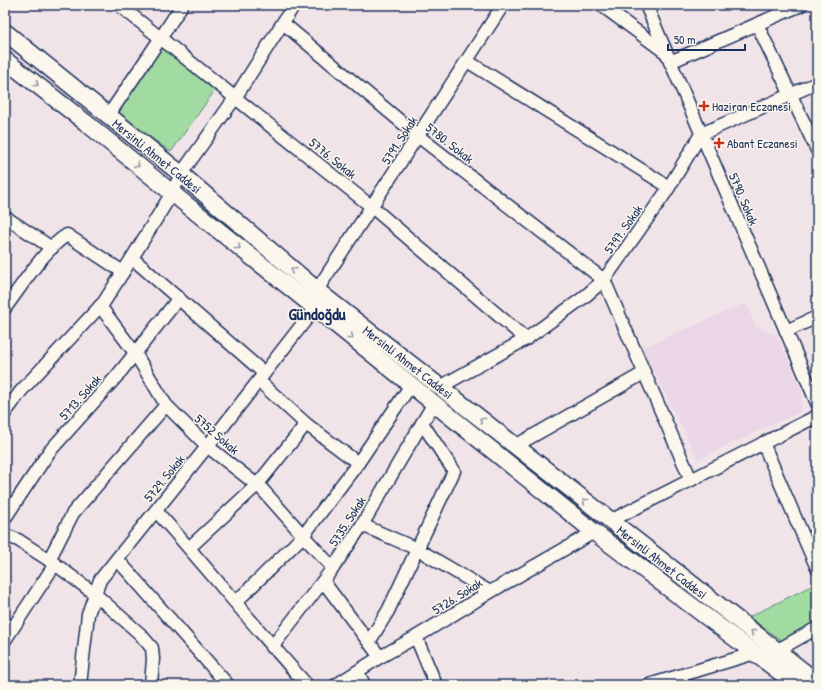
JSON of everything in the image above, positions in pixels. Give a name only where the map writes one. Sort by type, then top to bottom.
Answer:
[{"type":"street","name":"5776. Sokak","points":[[119,5],[372,207],[526,338]]},
{"type":"street","points":[[108,116],[182,5]]},
{"type":"street","points":[[5,413],[21,392],[100,306],[132,258],[182,174],[235,98],[294,5]]},
{"type":"street","name":"5791. Sokak","points":[[317,290],[504,5]]},
{"type":"street","points":[[601,5],[668,57],[757,24],[801,5]]},
{"type":"street","name":"5790. Sokak","points":[[648,6],[668,57],[817,403]]},
{"type":"street","name":"5780. Sokak","points":[[282,23],[418,136],[604,280]]},
{"type":"street","points":[[757,24],[817,150]]},
{"type":"street","name":"Mersinli Ahmet Caddesi","points":[[5,32],[182,174],[317,290],[817,682]]},
{"type":"street","name":"Mersinli Ahmet Caddesi","points":[[5,60],[85,122],[594,532],[755,653],[792,684]]},
{"type":"street","points":[[467,61],[669,188]]},
{"type":"street","points":[[701,134],[817,83]]},
{"type":"street","name":"5797. Sokak","points":[[440,387],[526,338],[583,298],[604,280],[669,188],[701,134]]},
{"type":"street","points":[[5,217],[52,248]]},
{"type":"street","points":[[5,308],[52,248],[67,235],[123,272]]},
{"type":"street","points":[[132,258],[179,298],[261,377],[306,424],[358,463]]},
{"type":"street","points":[[604,280],[691,480]]},
{"type":"street","name":"5713. Sokak","points":[[5,518],[49,452],[117,376],[179,298]]},
{"type":"street","name":"5752 Sokak","points":[[100,306],[135,353],[166,405],[207,446],[261,488],[333,568]]},
{"type":"street","name":"5729. Sokak","points":[[80,685],[88,614],[100,580],[315,308]]},
{"type":"street","points":[[786,332],[817,317]]},
{"type":"street","points":[[515,446],[644,373]]},
{"type":"street","points":[[236,602],[303,536],[358,463],[411,385]]},
{"type":"street","name":"5735. Sokak","points":[[272,646],[333,568],[362,525],[434,403]]},
{"type":"street","points":[[5,640],[52,562],[73,513],[166,405]]},
{"type":"street","points":[[594,532],[610,521],[817,416]]},
{"type":"street","points":[[369,642],[388,611],[454,471],[422,423]]},
{"type":"street","points":[[189,548],[257,485],[306,424]]},
{"type":"street","points":[[763,443],[817,568]]},
{"type":"street","points":[[156,511],[306,685]]},
{"type":"street","points":[[362,525],[416,549],[490,592]]},
{"type":"street","name":"5726. Sokak","points":[[336,685],[380,657],[594,532]]},
{"type":"street","points":[[5,535],[18,540],[52,562],[96,594],[140,634],[152,648],[153,659],[151,685]]},
{"type":"street","points":[[117,559],[228,685]]},
{"type":"street","points":[[323,581],[380,657]]},
{"type":"street","points":[[776,651],[817,628]]},
{"type":"street","points":[[416,637],[436,685]]},
{"type":"street","points":[[649,685],[672,682],[755,653]]},
{"type":"street","points":[[358,672],[364,685]]},
{"type":"shaded area","points":[[746,303],[756,327],[777,335],[802,391],[800,412],[698,459],[642,348]]},
{"type":"green space","points":[[159,43],[216,89],[171,152],[110,108]]},
{"type":"green space","points":[[817,583],[817,625],[782,641],[749,617]]},
{"type":"place","name":"Haziran Eczanesi","points":[[704,106]]},
{"type":"place","name":"Abant Eczanesi","points":[[719,143]]},
{"type":"district","name":"Gündoğdu","points":[[317,314]]}]
